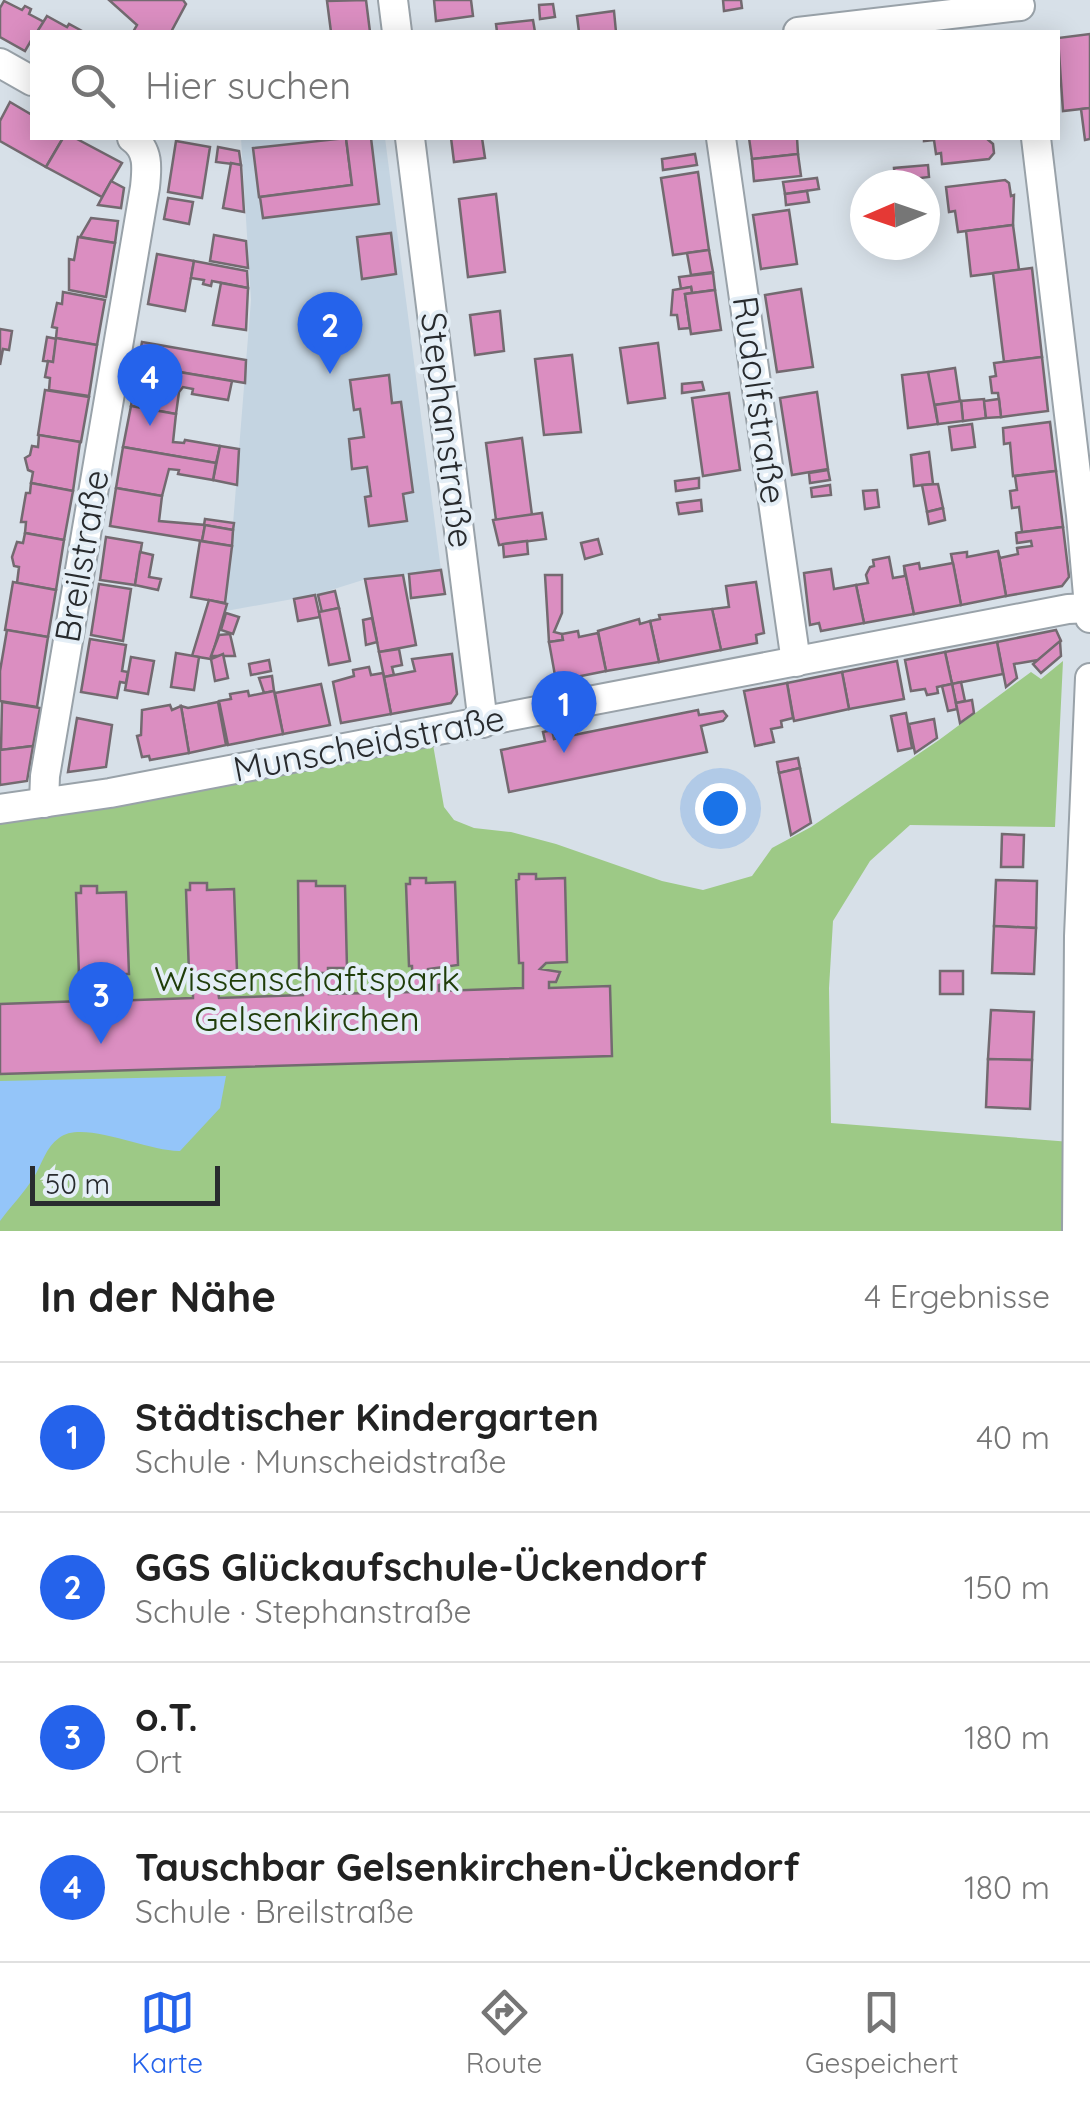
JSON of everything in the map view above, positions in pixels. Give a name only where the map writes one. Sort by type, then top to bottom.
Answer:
[{"type":"street","points":[[393,0],[397,30]]},
{"type":"street","points":[[821,30],[1021,13]]},
{"type":"street","points":[[0,63],[30,80]]},
{"type":"street","name":"Breilstraße","points":[[44,803],[45,776],[145,188],[147,163],[141,144],[135,140]]},
{"type":"street","name":"Stephanstraße","points":[[410,140],[483,723]]},
{"type":"street","name":"Rudolfstraße","points":[[721,140],[796,662]]},
{"type":"street","points":[[1036,140],[1090,618]]},
{"type":"street","name":"Munscheidstraße","points":[[0,809],[483,723],[1068,609],[1090,608]]},
{"type":"street","points":[[1077,1231],[1079,956],[1090,678]]},
{"type":"shaded area","points":[[241,140],[385,140],[441,570],[363,580],[315,595],[226,611],[251,300]]},
{"type":"green space","name":"Wissenschaftspark Gelsenkirchen","points":[[1063,661],[1055,827],[910,825],[870,861],[833,921],[829,988],[831,1123],[1071,1142],[1074,1231],[0,1231],[0,820],[432,739],[444,807],[454,820],[474,828],[511,832],[556,844],[662,881],[703,890],[752,876],[772,848],[811,827],[1031,672],[1041,679]]},
{"type":"water","points":[[226,1076],[220,1108],[180,1151],[99,1134],[70,1133],[51,1146],[30,1183],[0,1221],[0,1081]]},
{"type":"building","points":[[109,0],[183,0],[186,4],[172,30],[134,30],[137,25]]},
{"type":"building","points":[[366,0],[370,30],[331,30],[327,1]]},
{"type":"building","points":[[434,0],[471,0],[473,16],[436,21]]},
{"type":"building","points":[[723,0],[741,0],[742,8],[724,11]]},
{"type":"building","points":[[4,1],[22,10],[25,6],[31,9],[29,14],[44,22],[38,30],[30,30],[25,51],[0,37],[0,8]]},
{"type":"building","points":[[553,4],[555,17],[540,19],[539,5]]},
{"type":"building","points":[[614,11],[616,30],[579,30],[577,16]]},
{"type":"building","points":[[47,16],[80,30],[38,30]]},
{"type":"building","points":[[533,20],[535,30],[497,30],[496,24]]},
{"type":"building","points":[[1090,34],[1090,108],[1063,111],[1060,38]]},
{"type":"building","points":[[10,102],[30,114],[30,140],[62,140],[46,167],[0,141],[0,121]]},
{"type":"building","points":[[1090,108],[1090,139],[1085,140],[1081,109]]},
{"type":"building","points":[[62,140],[79,140],[122,163],[102,197],[46,167]]},
{"type":"building","points":[[346,140],[352,185],[259,197],[253,148]]},
{"type":"building","points":[[346,140],[371,140],[379,204],[263,218],[260,197],[352,185]]},
{"type":"building","points":[[451,140],[482,140],[485,158],[454,162]]},
{"type":"building","points":[[749,140],[797,140],[798,154],[752,159]]},
{"type":"building","points":[[934,140],[988,140],[994,153],[989,159],[942,164],[941,153],[936,154]]},
{"type":"building","points":[[176,141],[210,147],[202,198],[168,192]]},
{"type":"building","points":[[218,147],[239,151],[241,165],[216,162]]},
{"type":"building","points":[[695,154],[697,165],[663,170],[662,159]]},
{"type":"building","points":[[798,154],[801,176],[754,181],[752,159]]},
{"type":"building","points":[[231,163],[241,165],[244,212],[223,208]]},
{"type":"building","points":[[928,165],[928,170],[894,170]]},
{"type":"building","points":[[698,172],[709,250],[673,255],[661,178]]},
{"type":"building","points":[[817,178],[819,189],[785,194],[783,182]]},
{"type":"building","points":[[1005,180],[1011,196],[1014,195],[1013,225],[958,232],[955,211],[949,212],[946,187]]},
{"type":"building","points":[[111,181],[124,188],[121,208],[98,205]]},
{"type":"building","points":[[807,191],[809,202],[786,205],[785,194]]},
{"type":"building","points":[[496,194],[505,272],[468,277],[459,199]]},
{"type":"building","points":[[168,198],[193,202],[189,224],[164,219]]},
{"type":"building","points":[[789,210],[797,264],[761,269],[753,215]]},
{"type":"building","points":[[91,218],[118,221],[115,243],[80,237]]},
{"type":"building","points":[[1013,225],[1019,270],[971,276],[966,231]]},
{"type":"building","points":[[391,233],[396,274],[362,279],[357,237]]},
{"type":"building","points":[[214,235],[246,241],[248,268],[210,261]]},
{"type":"building","points":[[78,237],[115,243],[106,297],[69,290],[69,259],[74,260]]},
{"type":"building","points":[[709,250],[713,272],[691,275],[687,253]]},
{"type":"building","points":[[157,254],[194,261],[185,311],[148,304]]},
{"type":"building","points":[[194,261],[247,271],[248,288],[212,281],[211,286],[191,278]]},
{"type":"building","points":[[1032,268],[1042,357],[1004,362],[993,273]]},
{"type":"building","points":[[713,273],[715,290],[692,293],[691,287],[681,289],[679,277]]},
{"type":"building","points":[[221,283],[248,288],[246,330],[213,325]]},
{"type":"building","points":[[691,287],[692,293],[685,294],[690,328],[679,329],[677,315],[671,315],[673,290]]},
{"type":"building","points":[[801,289],[813,367],[777,372],[765,295]]},
{"type":"building","points":[[715,290],[721,330],[691,334],[685,294]]},
{"type":"building","points":[[63,292],[105,300],[97,345],[56,338],[57,328],[52,327]]},
{"type":"building","points":[[500,311],[504,351],[475,355],[470,315]]},
{"type":"building","points":[[0,329],[12,331],[9,350],[3,349],[0,365]]},
{"type":"building","points":[[47,337],[57,339],[53,362],[43,361]]},
{"type":"building","points":[[56,338],[97,345],[89,396],[49,390],[50,378],[45,377],[48,361],[53,362]]},
{"type":"building","points":[[142,342],[246,360],[245,383],[138,365]]},
{"type":"building","points":[[658,343],[665,398],[628,403],[620,348]]},
{"type":"building","points":[[572,355],[581,432],[544,435],[535,359]]},
{"type":"building","points":[[1042,357],[1048,411],[1001,417],[998,393],[992,393],[990,377],[996,376],[994,363]]},
{"type":"building","points":[[138,365],[232,381],[228,400],[192,394],[193,389],[183,387],[176,414],[131,406]]},
{"type":"building","points":[[955,368],[960,402],[932,405],[928,372]]},
{"type":"building","points":[[928,372],[938,424],[908,428],[902,375]]},
{"type":"building","points":[[389,375],[392,403],[401,402],[413,492],[403,494],[407,521],[369,526],[365,497],[371,496],[367,467],[352,469],[349,439],[364,437],[360,409],[354,410],[350,380]]},
{"type":"building","points":[[702,382],[704,390],[682,393],[682,384]]},
{"type":"building","points":[[45,390],[89,397],[81,442],[38,435]]},
{"type":"building","points":[[817,392],[828,469],[792,475],[780,398]]},
{"type":"building","points":[[729,393],[740,470],[703,476],[692,398]]},
{"type":"building","points":[[984,399],[986,418],[963,421],[961,401]]},
{"type":"building","points":[[999,399],[1001,417],[986,418],[984,401]]},
{"type":"building","points":[[961,401],[963,421],[938,424],[935,405]]},
{"type":"building","points":[[131,406],[176,414],[173,442],[185,440],[220,446],[216,463],[123,447]]},
{"type":"building","points":[[1050,422],[1056,471],[1013,476],[1010,443],[1004,444],[1003,428]]},
{"type":"building","points":[[972,424],[975,447],[952,450],[949,427]]},
{"type":"building","points":[[39,435],[80,442],[73,491],[31,483],[33,472],[28,470],[25,458],[32,446],[38,447]]},
{"type":"building","points":[[522,438],[532,515],[496,520],[486,443]]},
{"type":"building","points":[[220,446],[239,449],[237,485],[213,480]]},
{"type":"building","points":[[123,447],[216,463],[213,480],[169,469],[162,496],[116,488]]},
{"type":"building","points":[[929,452],[933,484],[914,486],[911,455]]},
{"type":"building","points":[[828,470],[830,480],[810,483],[809,473]]},
{"type":"building","points":[[1056,471],[1063,527],[1016,533],[1022,532],[1019,507],[1012,508],[1010,491],[1017,490],[1015,476]]},
{"type":"building","points":[[699,478],[699,488],[676,491],[675,481]]},
{"type":"building","points":[[31,483],[73,491],[64,540],[25,533],[26,522],[21,522]]},
{"type":"building","points":[[938,484],[943,508],[927,512],[922,485]]},
{"type":"building","points":[[830,485],[831,495],[812,497],[811,488]]},
{"type":"building","points":[[116,488],[162,496],[159,521],[205,525],[202,541],[110,526]]},
{"type":"building","points":[[877,490],[879,507],[865,509],[863,491]]},
{"type":"building","points":[[701,500],[702,511],[679,514],[677,503]]},
{"type":"building","points":[[943,508],[945,520],[929,524],[927,512]]},
{"type":"building","points":[[542,513],[546,539],[499,545],[493,520]]},
{"type":"building","points":[[205,519],[234,523],[233,530],[204,525]]},
{"type":"building","points":[[205,525],[233,530],[232,546],[202,541]]},
{"type":"building","points":[[1063,527],[1069,577],[1062,586],[1006,596],[998,551],[1000,558],[1018,554],[1017,548],[1032,546],[1031,541],[1017,543],[1016,533]]},
{"type":"building","points":[[25,533],[64,540],[56,590],[17,583],[19,567],[14,566],[12,557],[17,542],[23,543]]},
{"type":"building","points":[[106,537],[142,543],[135,585],[100,580]]},
{"type":"building","points":[[598,539],[602,554],[585,559],[581,543]]},
{"type":"building","points":[[200,541],[232,546],[225,603],[191,597]]},
{"type":"building","points":[[527,541],[528,554],[504,557],[503,544]]},
{"type":"building","points":[[998,551],[1006,596],[961,605],[951,554],[967,552],[967,557]]},
{"type":"building","points":[[140,552],[153,555],[149,577],[161,579],[158,590],[135,585]]},
{"type":"building","points":[[889,557],[893,578],[905,576],[904,566],[914,614],[864,623],[856,585],[868,583],[866,575],[874,566],[873,560]]},
{"type":"building","points":[[919,563],[920,569],[953,563],[961,605],[914,614],[904,566]]},
{"type":"building","points":[[831,569],[834,589],[856,585],[864,623],[821,631],[819,623],[810,625],[804,573]]},
{"type":"building","points":[[441,570],[445,594],[411,598],[409,574]]},
{"type":"building","points":[[403,575],[416,645],[379,652],[365,579]]},
{"type":"building","points":[[545,575],[562,575],[562,613],[554,632],[562,634],[563,640],[549,642]]},
{"type":"building","points":[[13,582],[56,590],[48,637],[5,630]]},
{"type":"building","points":[[756,582],[764,633],[756,635],[757,643],[721,650],[712,609],[729,607],[726,586]]},
{"type":"building","points":[[99,584],[131,589],[123,641],[91,635]]},
{"type":"building","points":[[335,591],[339,608],[322,612],[318,595]]},
{"type":"building","points":[[315,595],[320,617],[298,621],[294,599]]},
{"type":"building","points":[[209,600],[227,604],[211,659],[192,656]]},
{"type":"building","points":[[339,608],[350,661],[329,665],[319,612]]},
{"type":"building","points":[[712,609],[721,650],[659,662],[650,621],[660,619],[659,615]]},
{"type":"building","points":[[226,613],[239,617],[233,634],[221,630]]},
{"type":"building","points":[[372,618],[377,642],[366,645],[363,620]]},
{"type":"building","points":[[639,619],[640,624],[650,621],[659,662],[606,671],[598,631]]},
{"type":"building","points":[[7,630],[48,637],[37,707],[0,701]]},
{"type":"building","points":[[1056,630],[1061,641],[1038,660],[1014,664],[1017,678],[1006,687],[997,642]]},
{"type":"building","points":[[578,631],[579,637],[598,633],[606,671],[556,681],[549,642],[563,640],[562,634]]},
{"type":"building","points":[[230,634],[235,656],[211,656],[219,635]]},
{"type":"building","points":[[90,639],[126,645],[122,671],[128,672],[126,683],[120,682],[117,698],[81,692]]},
{"type":"building","points":[[1060,641],[1061,656],[1041,673],[1033,664]]},
{"type":"building","points":[[997,642],[1003,674],[952,684],[945,652]]},
{"type":"building","points":[[399,649],[402,665],[392,667],[394,675],[384,677],[379,652]]},
{"type":"building","points":[[945,652],[952,684],[937,687],[938,693],[927,695],[925,689],[911,691],[905,660]]},
{"type":"building","points":[[176,653],[199,657],[194,690],[171,687]]},
{"type":"building","points":[[223,654],[228,678],[215,681],[211,659]]},
{"type":"building","points":[[452,654],[457,694],[451,703],[391,714],[384,677],[415,671],[412,659]]},
{"type":"building","points":[[131,657],[154,661],[148,694],[125,690]]},
{"type":"building","points":[[269,660],[271,671],[251,675],[249,664]]},
{"type":"building","points":[[897,661],[904,699],[849,709],[842,672]]},
{"type":"building","points":[[369,667],[371,675],[383,673],[391,714],[341,723],[333,682],[354,676],[353,670]]},
{"type":"building","points":[[842,672],[849,709],[794,721],[787,683]]},
{"type":"building","points":[[272,676],[274,691],[264,693],[259,678]]},
{"type":"building","points":[[961,682],[965,701],[956,703],[952,684]]},
{"type":"building","points":[[787,683],[793,718],[781,721],[782,727],[771,729],[774,742],[755,746],[744,691]]},
{"type":"building","points":[[321,684],[330,725],[283,734],[275,693]]},
{"type":"building","points":[[952,684],[957,709],[948,711],[942,686]]},
{"type":"building","points":[[248,691],[249,696],[274,691],[283,734],[228,745],[219,701],[231,699],[230,694]]},
{"type":"building","points":[[972,700],[974,713],[960,723],[956,703]]},
{"type":"building","points":[[2,702],[40,708],[33,746],[1,750]]},
{"type":"building","points":[[218,702],[226,745],[189,753],[181,706]]},
{"type":"building","points":[[170,705],[172,710],[181,706],[189,753],[150,760],[149,756],[142,757],[137,736],[141,735],[142,710]]},
{"type":"building","points":[[698,710],[699,715],[723,711],[727,716],[723,721],[701,726],[707,752],[509,792],[501,750],[545,741],[543,732],[552,730],[554,739]]},
{"type":"building","points":[[906,713],[912,748],[898,751],[891,716]]},
{"type":"building","points":[[77,718],[112,725],[106,767],[68,772]]},
{"type":"building","points":[[934,719],[937,738],[915,753],[909,724]]},
{"type":"building","points":[[33,746],[27,781],[0,785],[0,750]]},
{"type":"building","points":[[798,758],[800,768],[779,773],[777,762]]},
{"type":"building","points":[[800,768],[811,823],[791,835],[779,773]]},
{"type":"building","points":[[1002,834],[1024,835],[1023,867],[1001,867]]},
{"type":"building","name":"Wissenschaftspark Gelsenkirchen","points":[[519,874],[536,874],[536,879],[565,878],[567,962],[546,963],[540,969],[560,972],[556,982],[549,982],[549,988],[610,986],[612,1056],[0,1074],[0,1004],[83,1001],[76,893],[81,893],[81,886],[97,886],[97,893],[126,892],[129,974],[109,974],[109,978],[101,979],[119,984],[119,992],[109,994],[109,1001],[193,998],[186,890],[190,890],[190,883],[207,883],[207,890],[234,889],[237,971],[217,972],[217,977],[212,977],[228,982],[227,989],[218,991],[219,998],[303,995],[298,881],[316,881],[316,886],[345,886],[347,968],[328,968],[328,973],[321,973],[339,980],[329,987],[329,994],[413,992],[406,884],[410,884],[410,878],[426,878],[426,883],[455,882],[458,965],[428,969],[448,976],[446,983],[439,985],[439,991],[523,988],[516,880]]},
{"type":"building","points":[[996,880],[1037,881],[1036,928],[994,926]]},
{"type":"building","points":[[994,926],[1036,928],[1034,974],[992,973]]},
{"type":"building","points":[[940,971],[963,971],[963,994],[940,994]]},
{"type":"building","points":[[991,1010],[1034,1012],[1032,1060],[988,1059]]},
{"type":"building","points":[[988,1059],[1032,1060],[1030,1109],[986,1107]]},
{"type":"place","name":"GGS Glückaufschule-Ückendorf","points":[[330,374]]},
{"type":"place","name":"Tauschbar Gelsenkirchen-Ückendorf","points":[[150,426]]},
{"type":"place","name":"Städtischer Kindergarten","points":[[564,753]]},
{"type":"place","name":"o.T.","points":[[101,1044]]}]
